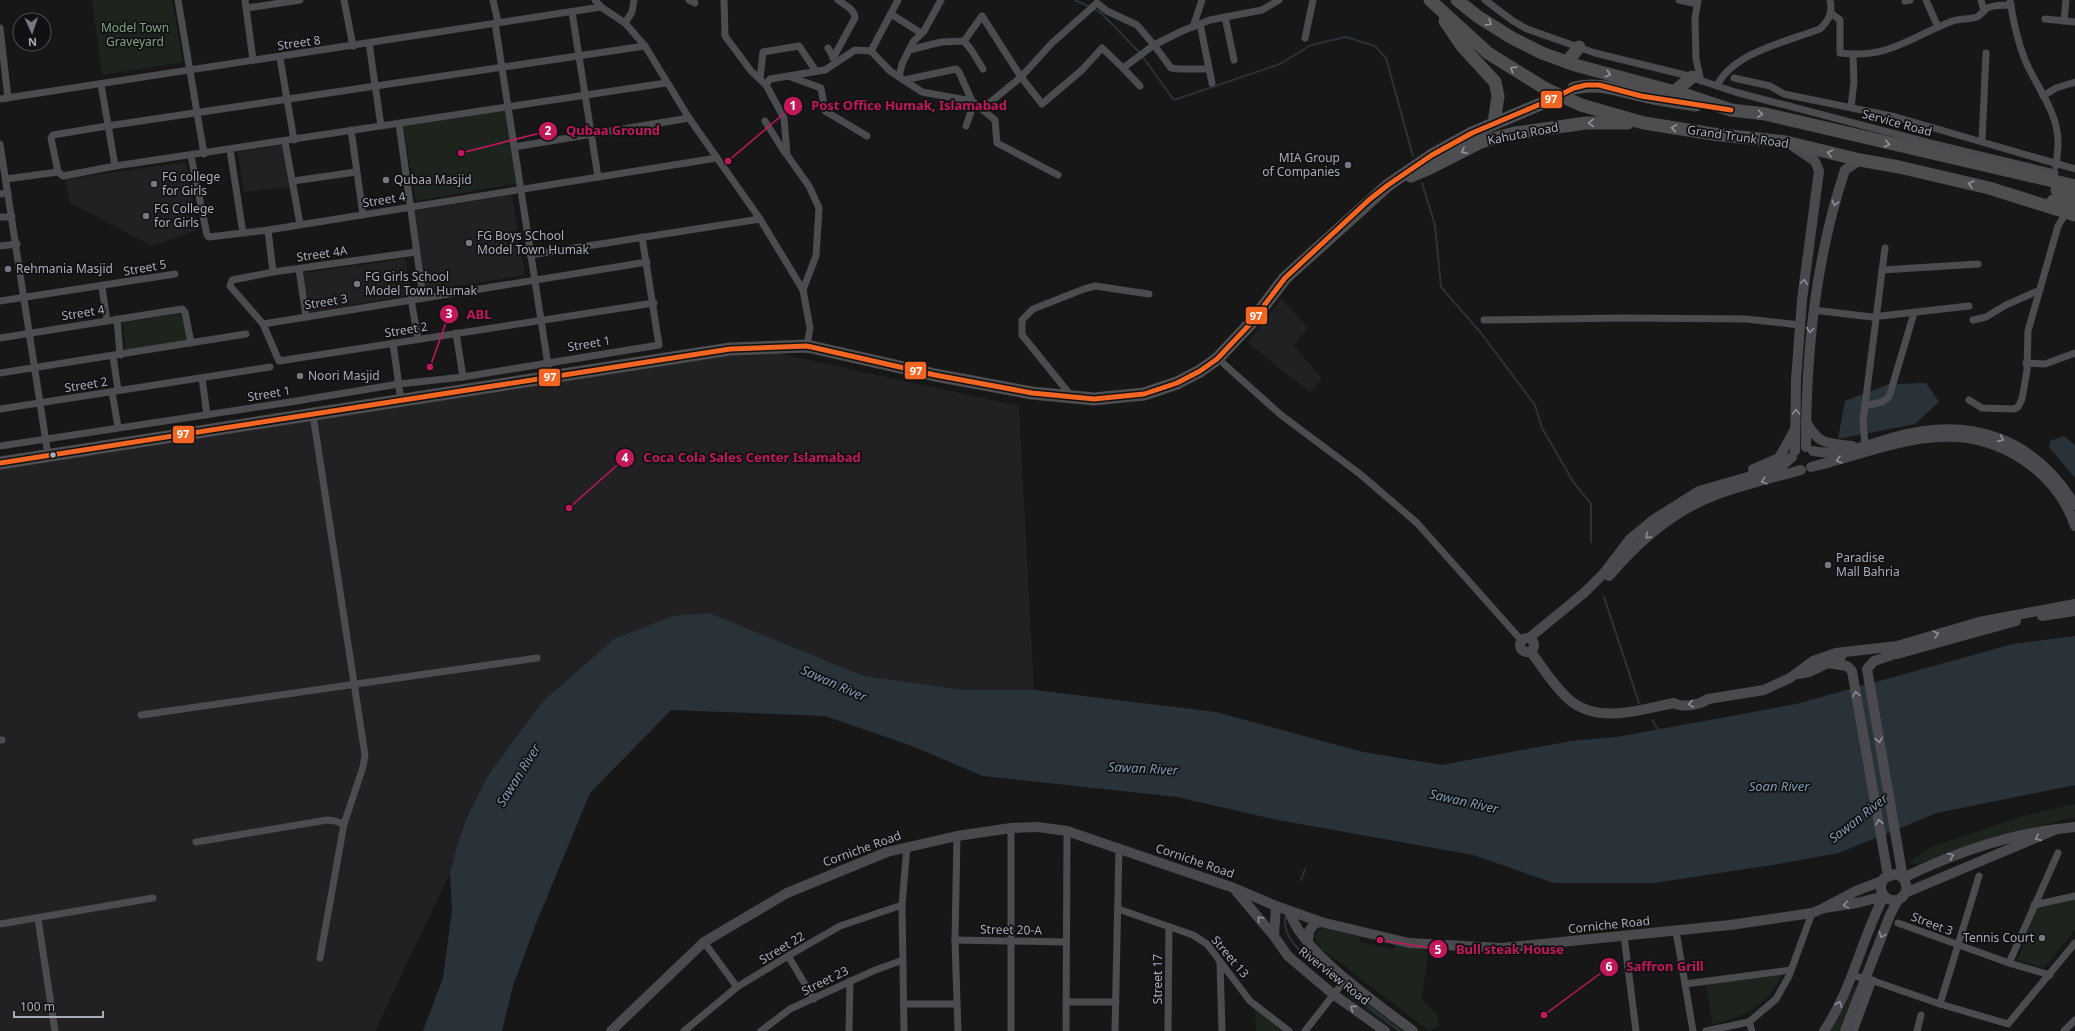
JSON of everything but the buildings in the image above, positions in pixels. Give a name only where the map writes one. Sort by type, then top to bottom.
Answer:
[{"type":"highway","name":"Grand Trunk Road","points":[[1458,0],[1477,16],[1512,38],[1542,53],[1567,62],[1698,99],[1731,110],[1765,114],[1991,167],[2053,177],[2075,186]]},
{"type":"highway","name":"Grand Trunk Road","points":[[1432,2],[1488,53],[1548,94],[1581,105],[1644,123],[1713,134],[1786,142],[1860,160],[1899,166],[1989,188],[2070,214]]},
{"type":"highway","name":"Kahuta Road","points":[[1432,2],[1462,46],[1495,82],[1498,96],[1494,123]]},
{"type":"highway","points":[[1567,62],[1579,47]]},
{"type":"highway","points":[[1674,92],[1697,79],[1698,99]]},
{"type":"highway","points":[[1574,88],[1586,85],[1599,85],[1641,96],[1731,110]]},
{"type":"highway","name":"Kahuta Road","points":[[0,463],[730,349],[807,346],[935,375],[1032,393],[1094,399],[1144,394],[1177,383],[1200,371],[1217,359],[1250,324],[1285,278],[1388,185],[1432,155],[1548,94]]},
{"type":"highway","name":"Kahuta Road","points":[[1388,185],[1430,168],[1481,142],[1515,133],[1586,123],[1644,123]]},
{"type":"highway","points":[[1989,188],[2014,191],[2068,205],[2073,203],[2074,199],[2072,194],[2014,179],[1991,167]]},
{"type":"main road","points":[[1786,142],[1815,160],[1819,171],[1800,325],[1794,454],[1795,466],[1801,470]]},
{"type":"main road","points":[[1812,467],[1816,459],[1809,449],[1806,422],[1809,339],[1813,310],[1824,245],[1843,175],[1850,165],[1860,160]]},
{"type":"main road","points":[[1806,422],[1814,436],[1823,442],[1863,446]]},
{"type":"main road","points":[[1685,500],[1689,490],[1699,484],[1750,470],[1777,460],[1782,454],[1795,428]]},
{"type":"main road","points":[[1529,643],[1604,574],[1630,539],[1642,528],[1685,500],[1711,486],[1778,468],[1801,447],[1830,453],[1911,433],[1932,430],[1963,429],[1992,435],[2025,450],[2039,461],[2056,477],[2075,505]]},
{"type":"main road","points":[[1529,643],[1589,597],[1640,543],[1666,522],[1713,496],[1801,470],[1925,438],[1956,437],[1984,441],[2022,458],[2042,473],[2062,497],[2075,526]]},
{"type":"main road","points":[[1797,674],[1803,667],[1813,661],[1836,653],[1897,646],[1979,622],[2075,604]]},
{"type":"main road","points":[[1845,1031],[1869,979],[1890,914],[1907,886],[1903,878],[1867,669],[1871,663],[1892,655],[1993,626],[2075,611]]},
{"type":"main road","points":[[1529,643],[1572,701],[1588,710],[1605,714],[1674,703],[1680,706],[1702,702],[1708,699],[1764,690],[1797,674],[1808,672],[1834,659],[1858,654],[1892,655]]},
{"type":"main road","points":[[1828,663],[1847,666],[1851,669],[1853,676],[1886,860],[1885,878],[1881,889],[1884,896],[1889,899],[1902,896],[2057,829]]},
{"type":"main road","name":"Corniche Road","points":[[611,1031],[704,942],[787,893],[831,873],[907,846],[957,836],[1012,828],[1038,826],[1067,831],[1234,888],[1276,906],[1321,922],[1409,944],[1500,948],[1730,925],[1812,913],[1824,908]]},
{"type":"main road","points":[[1903,878],[1981,845],[2029,832],[2075,827]]},
{"type":"main road","points":[[1901,860],[1913,869],[1925,868]]},
{"type":"main road","points":[[1824,908],[1856,890],[1885,878],[1896,874],[1903,878]]},
{"type":"main road","name":"Riverview Road","points":[[1234,888],[1274,936],[1288,956],[1333,994],[1385,1031]]},
{"type":"main road","points":[[1824,908],[1857,903],[1884,896]]},
{"type":"main road","points":[[1824,1031],[1833,1017],[1852,976],[1884,896]]},
{"type":"main road","points":[[1274,936],[1276,906]]},
{"type":"main road","name":"Riverview Road","points":[[1289,911],[1292,920],[1314,949],[1346,980],[1413,1031]]},
{"type":"main road","name":"Riverview Road","points":[[1308,940],[1309,931],[1315,923],[1321,922]]},
{"type":"street","points":[[178,0],[204,154]]},
{"type":"street","points":[[245,0],[252,60]]},
{"type":"street","points":[[247,8],[300,0]]},
{"type":"street","points":[[344,0],[353,46]]},
{"type":"street","points":[[493,0],[501,67],[550,378]]},
{"type":"street","points":[[595,0],[601,7],[625,23],[645,46],[666,83],[689,118],[760,219],[803,290],[810,328],[807,346]]},
{"type":"street","points":[[625,23],[632,12],[634,0]]},
{"type":"street","points":[[724,0],[726,36],[751,71],[766,85],[784,118],[786,155]]},
{"type":"street","points":[[835,60],[855,18],[851,10],[838,0]]},
{"type":"street","points":[[871,52],[898,0]]},
{"type":"street","points":[[902,78],[902,64],[913,42],[921,33],[941,0]]},
{"type":"street","points":[[1193,27],[1202,0]]},
{"type":"street","points":[[1123,68],[1154,45],[1193,27],[1225,17],[1262,10],[1278,0]]},
{"type":"street","points":[[1306,38],[1313,0]]},
{"type":"street","name":"Service Road","points":[[1485,0],[1527,29],[1611,58],[1623,59],[1697,79],[1735,92],[2053,177]]},
{"type":"street","points":[[1679,0],[1698,2],[1695,19],[1697,79]]},
{"type":"street","points":[[1717,86],[1723,77],[1743,59],[1820,28],[1828,21],[1831,13],[1830,0]]},
{"type":"street","points":[[1926,0],[1938,27]]},
{"type":"street","points":[[1982,0],[1984,11]]},
{"type":"street","points":[[2064,21],[2066,0]]},
{"type":"street","points":[[1831,13],[1840,20],[1840,53],[1853,55],[1868,54],[1910,42],[1938,27],[1960,18],[1979,16],[1992,6],[2010,3],[2018,44],[2048,104],[2058,141],[2053,177]]},
{"type":"street","points":[[982,109],[1021,77],[1052,43],[1095,4],[1137,25],[1171,68],[1209,69]]},
{"type":"street","name":"Street 8","points":[[0,99],[252,60],[280,58],[496,22],[601,7]]},
{"type":"street","points":[[572,12],[598,177]]},
{"type":"street","points":[[891,14],[921,33]]},
{"type":"street","points":[[964,41],[982,16],[1021,77],[1042,104],[1082,70],[1102,48],[1140,86]]},
{"type":"street","points":[[1225,17],[1234,60]]},
{"type":"street","points":[[2045,19],[2075,22]]},
{"type":"street","points":[[1200,24],[1212,83]]},
{"type":"street","points":[[0,28],[8,98]]},
{"type":"street","points":[[909,50],[941,42],[964,41],[970,47],[983,69]]},
{"type":"street","points":[[369,43],[381,126]]},
{"type":"street","points":[[645,46],[107,126],[51,137],[58,172],[63,176],[115,166],[285,142],[351,130],[666,83]]},
{"type":"street","points":[[760,79],[763,52],[800,46],[816,71]]},
{"type":"street","points":[[828,48],[835,60]]},
{"type":"street","points":[[766,85],[770,79],[825,70],[835,60],[855,50],[871,52],[890,71],[922,92],[973,102],[995,120],[997,143],[1058,175]]},
{"type":"street","points":[[1982,141],[1986,53]]},
{"type":"street","points":[[1851,107],[1854,82],[1853,55]]},
{"type":"street","points":[[280,58],[294,140]]},
{"type":"street","points":[[902,78],[956,69],[959,72],[973,102],[966,126]]},
{"type":"street","points":[[788,76],[820,88],[825,111],[868,136]]},
{"type":"street","points":[[1734,78],[1770,86],[1784,94],[1851,107],[1982,141],[2075,169]]},
{"type":"street","points":[[2044,96],[2056,88],[2075,82]]},
{"type":"street","points":[[101,84],[115,166]]},
{"type":"street","points":[[514,147],[689,118]]},
{"type":"street","points":[[765,121],[786,155],[809,186],[818,208],[816,256],[803,290]]},
{"type":"street","points":[[399,124],[409,207],[423,297]]},
{"type":"street","points":[[351,130],[363,215]]},
{"type":"street","points":[[285,142],[300,224]]},
{"type":"street","points":[[0,144],[48,455]]},
{"type":"street","points":[[230,150],[243,233]]},
{"type":"street","name":"Street 4","points":[[191,156],[207,237],[268,230],[717,158]]},
{"type":"street","points":[[6,179],[58,172]]},
{"type":"street","points":[[293,181],[356,172]]},
{"type":"street","points":[[0,194],[8,193]]},
{"type":"street","points":[[1969,400],[1982,408],[2014,409],[2018,407],[2022,399],[2028,331],[2058,226],[2070,214]]},
{"type":"street","points":[[0,218],[12,217]]},
{"type":"street","points":[[530,254],[760,219]]},
{"type":"street","points":[[268,230],[273,272]]},
{"type":"street","points":[[642,237],[654,303]]},
{"type":"street","points":[[0,246],[16,244]]},
{"type":"street","points":[[1863,446],[1863,421],[1885,248]]},
{"type":"street","name":"Street 4A","points":[[263,324],[232,290],[230,282],[232,280],[273,272],[416,252]]},
{"type":"street","name":"Street 3","points":[[263,324],[647,262]]},
{"type":"street","points":[[1882,270],[1978,264]]},
{"type":"street","points":[[299,269],[306,316]]},
{"type":"street","name":"Street 5","points":[[0,301],[102,287],[175,274]]},
{"type":"street","points":[[1072,397],[1022,335],[1021,325],[1027,314],[1040,305],[1095,286],[1149,294]]},
{"type":"street","points":[[102,287],[107,321]]},
{"type":"street","points":[[1973,320],[1986,317],[2006,305],[2040,290]]},
{"type":"street","points":[[411,299],[418,339]]},
{"type":"street","name":"Street 2","points":[[263,324],[279,360],[654,303]]},
{"type":"street","name":"Street 1","points":[[0,446],[399,384],[466,376],[659,345],[654,303]]},
{"type":"street","points":[[1813,310],[1876,317],[1969,306]]},
{"type":"street","name":"Street 4","points":[[0,338],[182,309],[185,312],[191,342]]},
{"type":"street","points":[[1865,406],[1882,402],[1889,397],[1914,313]]},
{"type":"street","points":[[1484,320],[1624,318],[1746,319],[1800,325]]},
{"type":"street","points":[[117,319],[115,391],[118,428]]},
{"type":"street","points":[[456,333],[466,376],[472,390]]},
{"type":"street","points":[[0,373],[246,334]]},
{"type":"street","points":[[393,343],[401,401]]},
{"type":"street","points":[[2026,363],[2044,364],[2075,353]]},
{"type":"street","points":[[1224,364],[1281,415],[1360,474],[1416,523],[1529,643]]},
{"type":"street","name":"Street 2","points":[[0,409],[270,367]]},
{"type":"street","points":[[202,378],[207,415]]},
{"type":"street","points":[[313,415],[365,755],[363,767],[344,824],[320,958]]},
{"type":"street","points":[[141,715],[354,683],[537,658]]},
{"type":"street","points":[[196,842],[327,820],[335,820],[344,824]]},
{"type":"street","points":[[1011,1031],[1010,942],[1012,828]]},
{"type":"street","points":[[1066,1031],[1067,831]]},
{"type":"street","points":[[957,836],[955,940],[958,1031]]},
{"type":"street","points":[[904,1031],[902,905],[907,846]]},
{"type":"street","points":[[1115,1031],[1118,848]]},
{"type":"street","points":[[2009,963],[2058,853]]},
{"type":"street","points":[[1940,1004],[1979,876]]},
{"type":"street","points":[[2034,905],[2075,896]]},
{"type":"street","points":[[0,924],[38,919],[153,898]]},
{"type":"street","name":"Street 22","points":[[684,1031],[737,987],[788,956],[840,926],[902,905]]},
{"type":"street","name":"Street 13","points":[[1118,910],[1193,935],[1207,944],[1220,964],[1250,1001],[1289,1031]]},
{"type":"street","points":[[1706,1031],[1749,1022],[1776,999],[1791,970],[1812,913]]},
{"type":"street","points":[[38,919],[55,1031]]},
{"type":"street","name":"Street 3","points":[[1898,923],[2009,963],[2050,975]]},
{"type":"street","name":"Street 17","points":[[1168,1031],[1169,927]]},
{"type":"street","points":[[1676,931],[1693,1031]]},
{"type":"street","points":[[1624,936],[1636,1031]]},
{"type":"street","name":"Street 20-A","points":[[955,940],[1066,942]]},
{"type":"street","points":[[704,942],[737,987]]},
{"type":"street","points":[[1852,976],[1869,979],[1940,1004],[2008,1024],[2072,950],[2075,943]]},
{"type":"street","points":[[788,956],[814,999]]},
{"type":"street","name":"Street 23","points":[[761,1031],[790,1009],[850,981],[903,960]]},
{"type":"street","points":[[1220,964],[1222,1031]]},
{"type":"street","points":[[1685,984],[1791,970]]},
{"type":"street","points":[[1854,1031],[1869,979]]},
{"type":"street","points":[[1305,1031],[1333,994],[1346,980]]},
{"type":"street","points":[[850,981],[850,1031]]},
{"type":"street","points":[[1066,1002],[1116,1002]]},
{"type":"street","points":[[904,1004],[956,1004]]},
{"type":"street","points":[[1917,1031],[1921,1015]]},
{"type":"street","points":[[2064,1031],[2075,1020]]},
{"type":"street","points":[[1749,1022],[1752,1031]]},
{"type":"shaded area","points":[[284,145],[290,187],[244,192],[238,152]]},
{"type":"shaded area","name":"FG College for Girls","points":[[186,162],[198,230],[152,246],[70,203],[65,179]]},
{"type":"shaded area","name":"FG Boys SChool Model Town Humak","points":[[512,195],[525,275],[426,291],[413,211]]},
{"type":"shaded area","name":"FG Girls School Model Town Humak","points":[[405,259],[411,295],[310,312],[303,273]]},
{"type":"shaded area","points":[[1281,299],[1309,328],[1293,345],[1322,379],[1310,392],[1248,343]]},
{"type":"shaded area","points":[[754,348],[1019,406],[1034,690],[964,690],[864,676],[709,613],[614,639],[542,702],[489,774],[457,846],[450,873],[375,1031],[0,1031],[0,462]]},
{"type":"green space","name":"Model Town Graveyard","points":[[92,0],[172,0],[183,62],[102,75]]},
{"type":"green space","points":[[505,106],[519,183],[416,201],[403,124]]},
{"type":"green space","points":[[182,313],[187,340],[126,350],[122,323]]},
{"type":"green space","points":[[2075,804],[2075,817],[1978,842],[1917,864],[1909,862],[1931,847],[2026,815]]},
{"type":"green space","points":[[2075,898],[2075,930],[2044,968],[2018,960],[2036,907]]},
{"type":"green space","points":[[1329,927],[1359,937],[1360,942],[1394,949],[1395,944],[1420,949],[1427,952],[1423,1001],[1438,1017],[1439,1026],[1429,1031],[1321,948],[1314,937],[1320,929]]},
{"type":"green space","points":[[1783,972],[1772,992],[1755,1007],[1734,1018],[1712,1024],[1706,983]]},
{"type":"green space","points":[[1347,986],[1410,1031],[1396,1031],[1349,997],[1343,989]]},
{"type":"green space","points":[[1854,987],[1858,988],[1842,1031],[1829,1031],[1838,1020]]},
{"type":"green space","points":[[1255,1009],[1286,1031],[1256,1031]]},
{"type":"water","points":[[1926,383],[1939,402],[1915,424],[1838,439],[1845,401],[1889,384]]},
{"type":"water","points":[[2064,436],[2075,445],[2075,478],[2049,447],[2050,441]]},
{"type":"water","name":"Soan River","points":[[709,613],[864,676],[964,690],[1034,690],[1216,712],[1363,752],[1442,765],[1571,741],[1617,737],[1796,704],[2013,644],[2075,636],[2075,785],[1937,813],[1839,853],[1654,883],[1554,883],[1473,855],[1278,820],[1177,797],[983,776],[912,746],[825,716],[671,710],[590,793],[535,926],[513,986],[502,1031],[423,1031],[443,978],[452,910],[450,873],[467,817],[489,774],[542,702],[614,639],[673,616]]},
{"type":"waterway","points":[[1075,0],[1090,7]]},
{"type":"waterway","points":[[1094,9],[1100,12],[1140,53]]},
{"type":"waterway","points":[[1142,56],[1174,100],[1280,64],[1311,45],[1346,37],[1375,46],[1386,58],[1413,156]]},
{"type":"waterway","points":[[1422,183],[1435,225],[1441,287],[1481,333],[1535,405],[1542,428],[1574,483],[1591,504],[1591,542]]},
{"type":"waterway","points":[[1604,597],[1639,703]]},
{"type":"waterway","points":[[1652,720],[1659,731]]},
{"type":"waterway","points":[[1301,880],[1305,869]]},
{"type":"waterway","points":[[1285,917],[1285,926],[1292,942],[1298,949],[1327,972]]},
{"type":"waterway","points":[[1348,991],[1400,1031]]},
{"type":"transit line","name":"97","points":[[0,463],[730,349],[807,346],[935,375],[1032,393],[1094,399],[1144,394],[1177,383],[1200,371],[1217,359],[1250,324],[1285,278],[1370,199],[1432,155],[1472,133],[1550,100],[1574,88],[1586,85],[1599,85],[1641,96],[1731,110]]},
{"type":"place","name":"Qubaa Ground","points":[[461,153]]},
{"type":"place","name":"Post Office Humak, Islamabad","points":[[728,161]]},
{"type":"place","name":"MIA Group of Companies","points":[[1348,165]]},
{"type":"place","name":"Qubaa Masjid","points":[[386,180]]},
{"type":"place","name":"FG college for Girls","points":[[154,184]]},
{"type":"place","name":"FG College for Girls","points":[[146,216]]},
{"type":"place","name":"FG Boys SChool Model Town Humak","points":[[469,243]]},
{"type":"place","name":"Rehmania Masjid","points":[[8,269]]},
{"type":"place","name":"FG Girls School Model Town Humak","points":[[357,284]]},
{"type":"place","name":"ABL","points":[[430,367]]},
{"type":"place","name":"Noori Masjid","points":[[300,376]]},
{"type":"place","name":"Coca Cola Sales Center Islamabad","points":[[569,508]]},
{"type":"place","name":"Paradise Mall Bahria","points":[[1828,565]]},
{"type":"place","name":"Tennis Court","points":[[2042,938]]},
{"type":"place","name":"Bull steak House","points":[[1380,940]]},
{"type":"place","name":"Saffron Grill","points":[[1544,1015]]},
{"type":"water label","name":"Sawan River","points":[[834,683]]},
{"type":"water label","name":"Sawan River","points":[[1143,768]]},
{"type":"water label","name":"Sawan River","points":[[518,775]]},
{"type":"water label","name":"Sawan River","points":[[1464,801]]},
{"type":"water label","name":"Sawan River","points":[[1858,818]]}]
